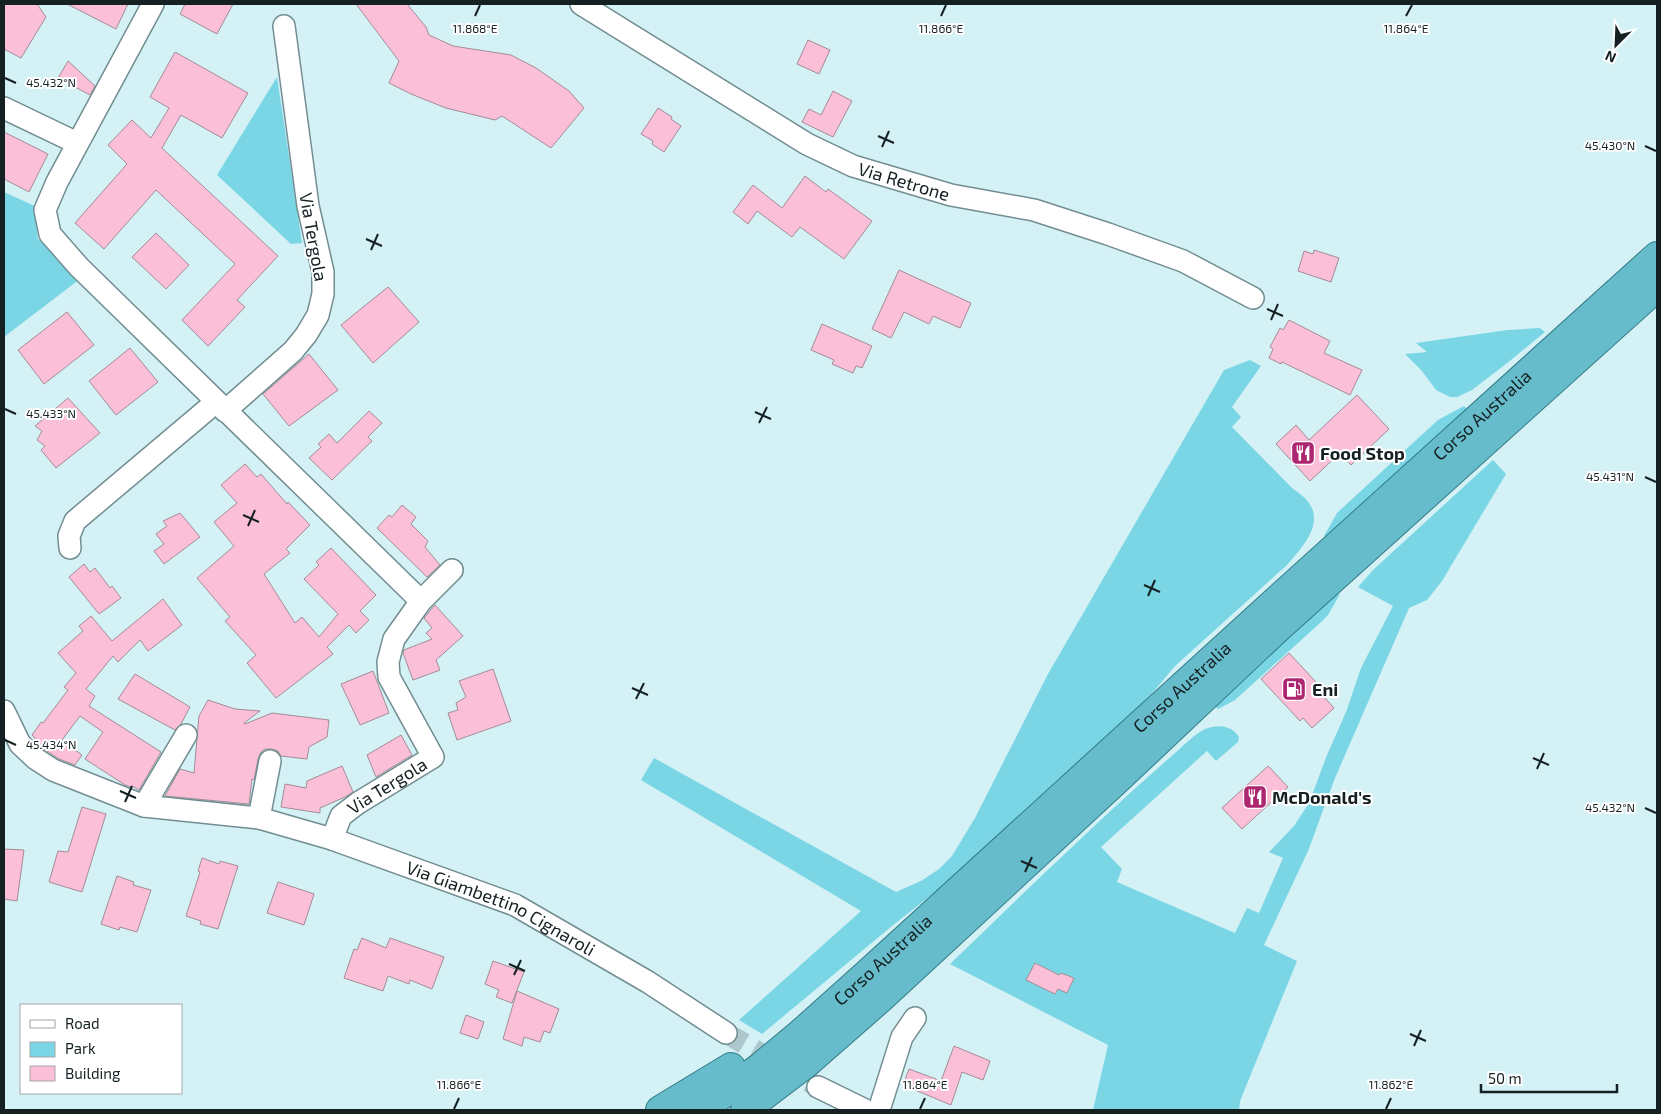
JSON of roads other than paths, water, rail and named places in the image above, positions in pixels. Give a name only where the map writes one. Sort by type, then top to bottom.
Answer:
[{"type":"highway","name":"Corso Australia","points":[[701,1110],[759,1068],[801,1033],[1657,256]]},
{"type":"highway","name":"Corso Australia","points":[[744,1110],[808,1062],[881,998],[1286,621],[1657,287]]},
{"type":"highway","points":[[660,1110],[736,1064],[788,1024],[868,973]]},
{"type":"highway","points":[[766,1110],[808,1062]]},
{"type":"street","points":[[153,4],[57,182],[45,210],[50,234],[79,267],[420,601]]},
{"type":"street","name":"Via Retrone","points":[[580,4],[807,144],[853,166],[951,195],[1034,210],[1108,234],[1183,261],[1253,298]]},
{"type":"street","name":"Via Tergola","points":[[70,548],[69,536],[75,521],[293,351],[306,335],[318,315],[323,294],[323,272],[308,206],[284,26]]},
{"type":"street","points":[[4,108],[77,143]]},
{"type":"street","name":"Via Tergola","points":[[332,840],[340,816],[434,757],[389,677],[388,662],[394,639],[420,601],[452,570]]},
{"type":"street","name":"Via Giambettino Cignaroli","points":[[4,711],[20,744],[36,759],[53,770],[144,806],[259,818],[332,840],[515,905],[648,982],[726,1033]]},
{"type":"street","points":[[144,806],[186,735]]},
{"type":"street","points":[[259,818],[270,761]]},
{"type":"street","points":[[879,1110],[902,1037],[915,1018]]},
{"type":"street","points":[[818,1087],[865,1110]]},
{"type":"tunnel","points":[[726,1033],[818,1087]]},
{"type":"place","name":"Food Stop","points":[[1303,453]]},
{"type":"place","name":"Eni","points":[[1294,689]]},
{"type":"place","name":"McDonald's","points":[[1255,797]]}]
